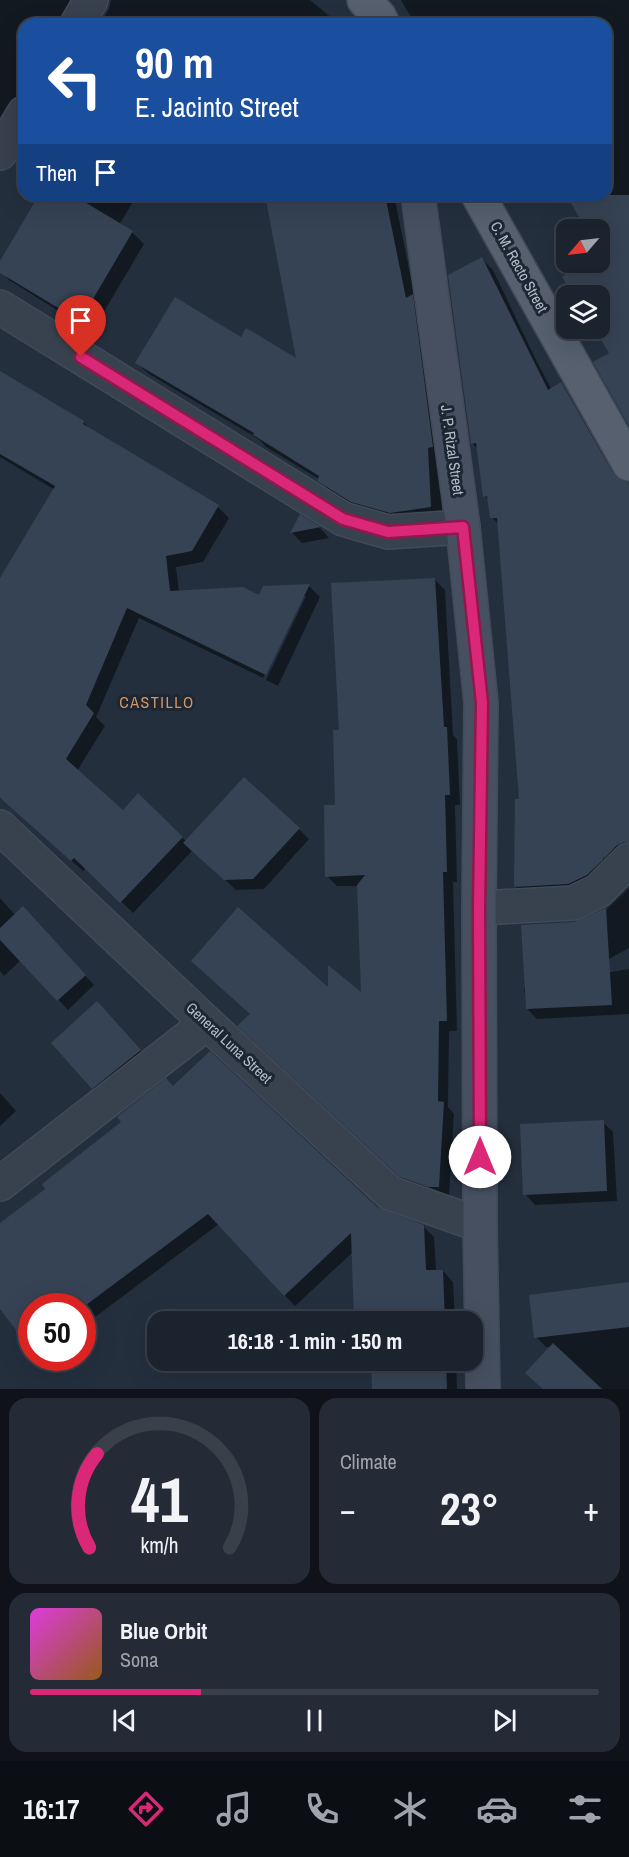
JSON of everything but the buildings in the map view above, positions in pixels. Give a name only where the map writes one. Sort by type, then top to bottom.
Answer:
[{"type":"main road","name":"J. P. Rizal Street","points":[[419,201],[463,527],[482,703],[479,908],[483,1389]]},
{"type":"main road","name":"C. M. Recto Street","points":[[481,201],[629,464]]},
{"type":"street","points":[[80,18],[91,0]]},
{"type":"street","points":[[0,153],[18,123]]},
{"type":"street","points":[[0,307],[343,519],[388,532],[463,527]]},
{"type":"street","name":"General Luna Street","points":[[0,827],[390,1193],[480,1225]]},
{"type":"street","points":[[479,908],[573,903],[598,891],[629,860]]},
{"type":"street","points":[[0,1184],[207,1023]]},
{"type":"district","name":"CASTILLO","points":[[157,702]]},
{"type":"route","points":[[81,357],[343,519],[388,532],[463,527],[482,703],[479,908],[480,1157]]}]
